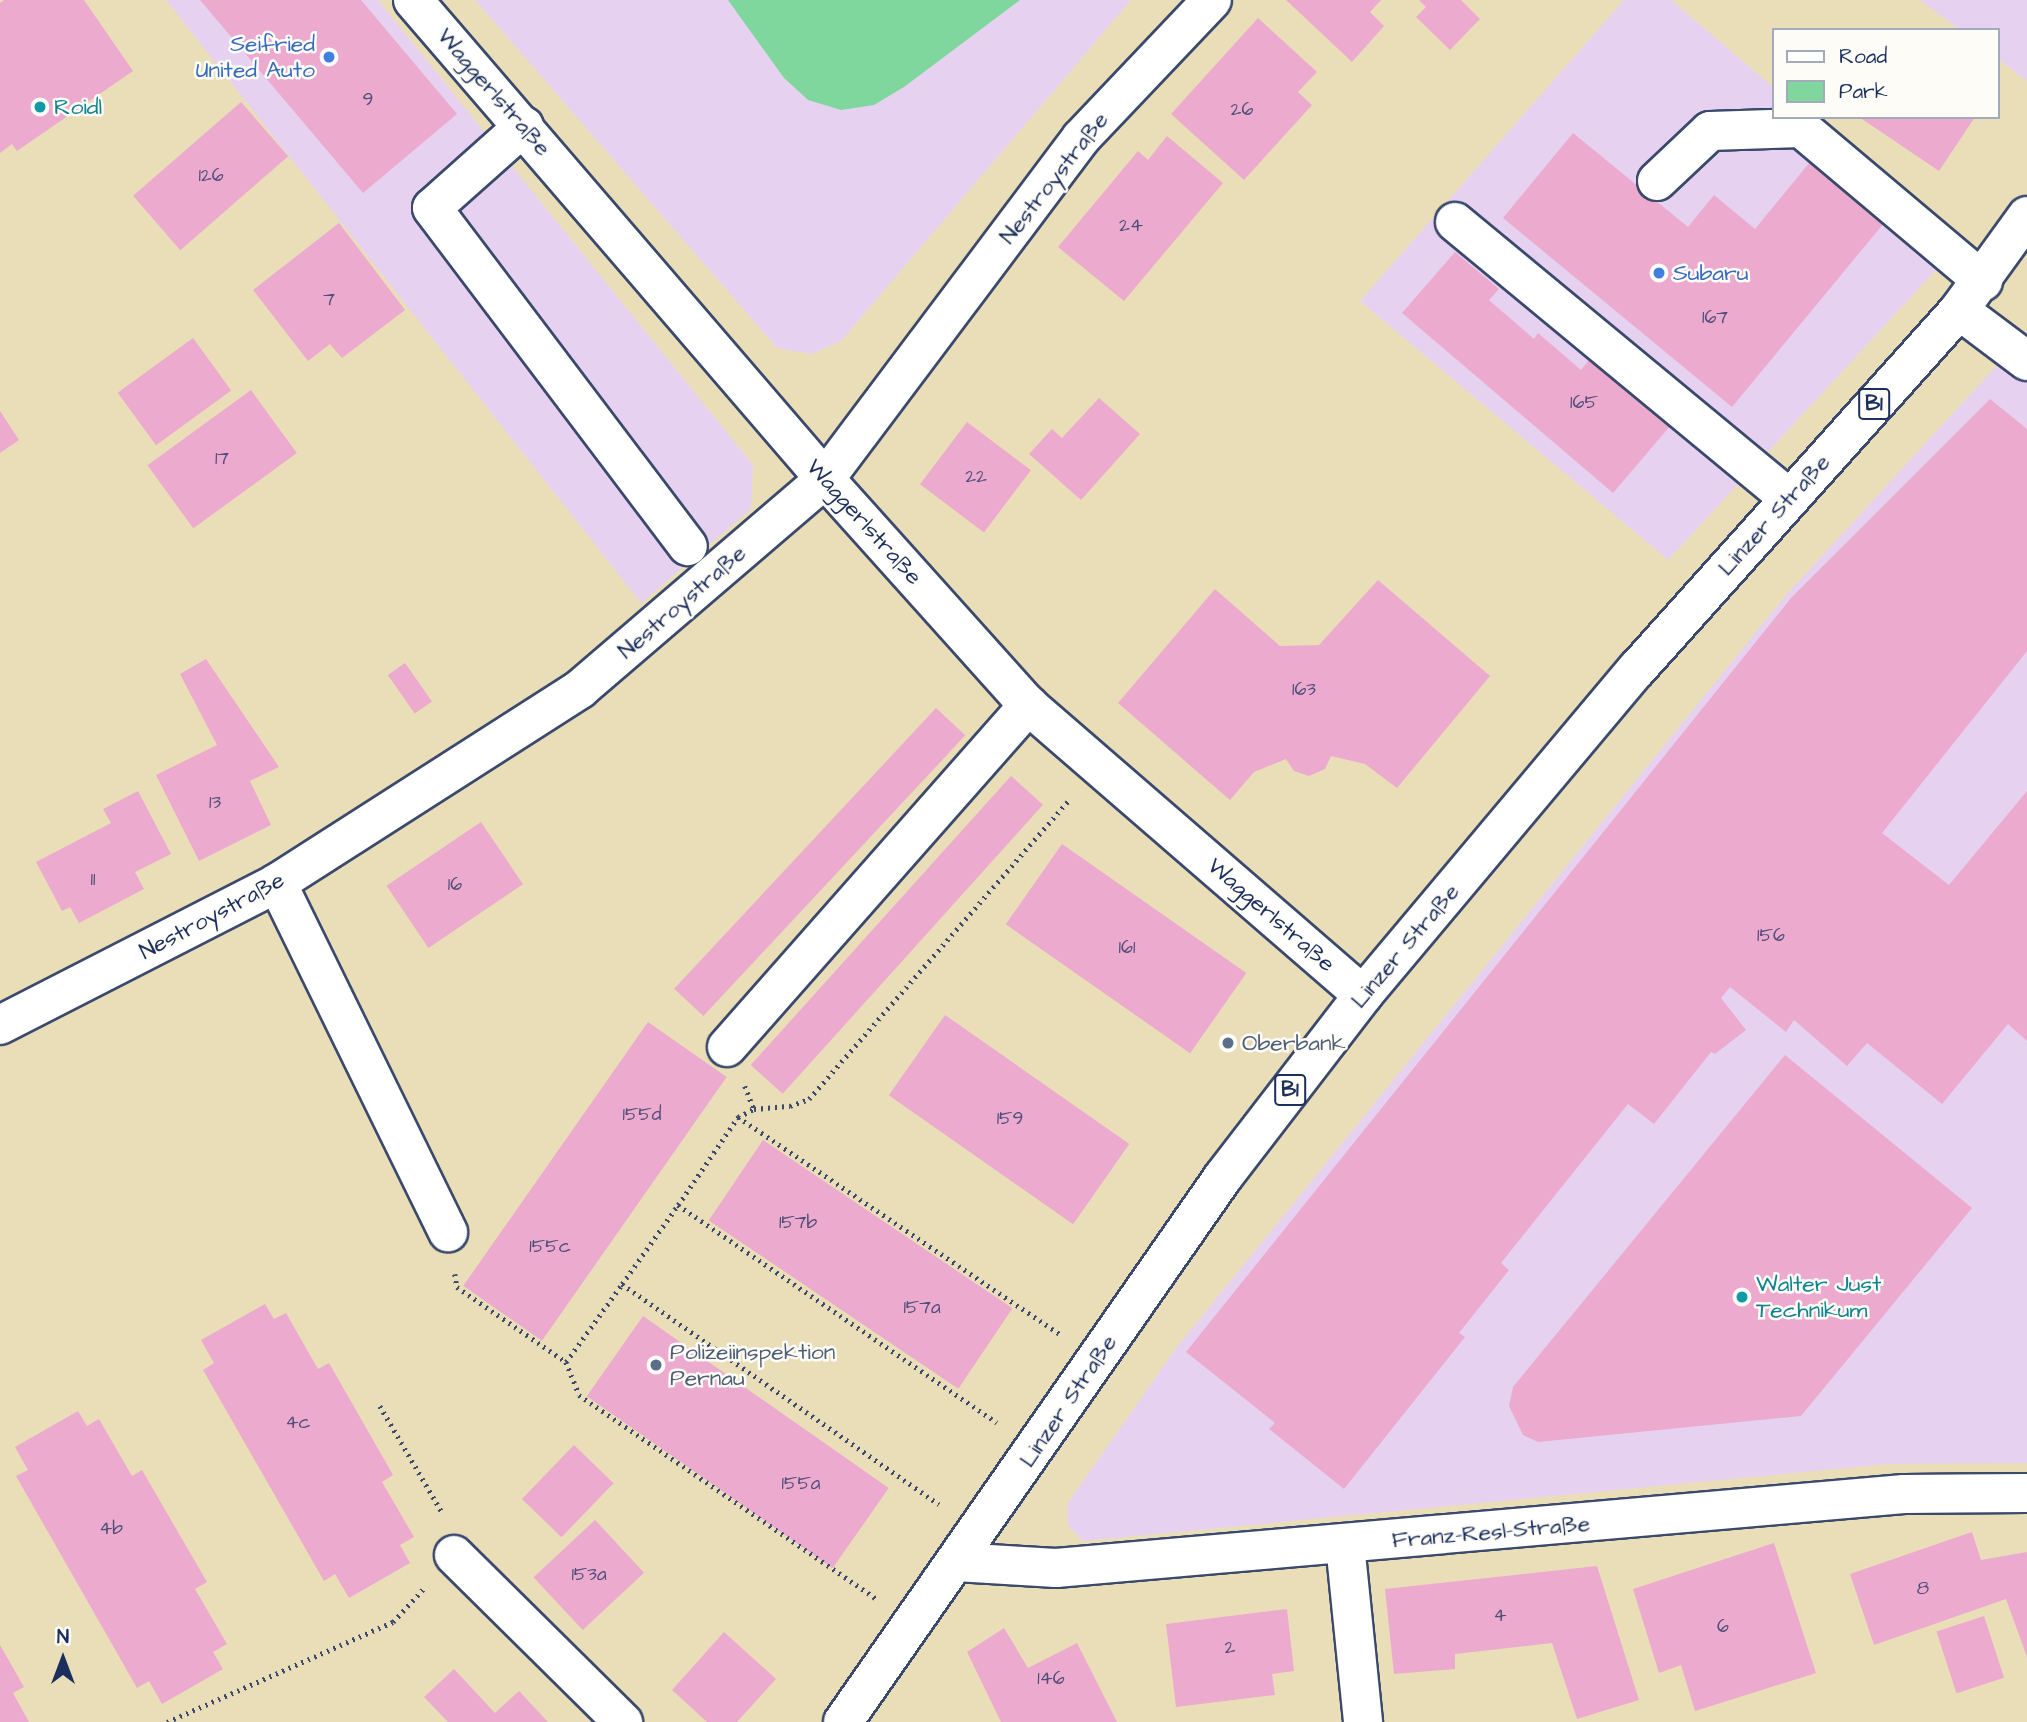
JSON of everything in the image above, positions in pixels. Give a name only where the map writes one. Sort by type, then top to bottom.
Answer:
[{"type":"street","name":"Waggerlstraße","points":[[414,0],[825,480],[1028,705],[1363,995]]},
{"type":"street","name":"Nestroystraße","points":[[0,1025],[277,883],[580,689],[825,480],[1081,138],[1212,0]]},
{"type":"street","points":[[524,126],[432,208],[688,545]]},
{"type":"street","points":[[1657,181],[1710,131],[1801,128],[1983,281]]},
{"type":"street","name":"Linzer Straße","points":[[843,1722],[1223,1177],[1363,995],[1637,668],[1959,310],[1983,281],[2027,216]]},
{"type":"street","points":[[1455,222],[1789,498]]},
{"type":"street","points":[[1959,310],[2027,361]]},
{"type":"street","points":[[727,1047],[1028,705]]},
{"type":"street","points":[[277,883],[448,1232]]},
{"type":"street","name":"Franz-Resl-Straße","points":[[956,1562],[1056,1568],[1904,1494],[2027,1493]]},
{"type":"street","points":[[1345,1544],[1363,1722]]},
{"type":"street","points":[[454,1555],[623,1722]]},
{"type":"path","points":[[566,1362],[738,1117],[754,1109],[790,1106],[809,1099],[1074,795]]},
{"type":"path","points":[[738,1117],[1096,1359]]},
{"type":"path","points":[[678,1205],[1035,1449]]},
{"type":"path","points":[[448,1232],[457,1287],[566,1362],[579,1395],[912,1622]]},
{"type":"path","points":[[622,1284],[977,1531]]},
{"type":"path","points":[[167,1722],[393,1622],[454,1555],[455,1535],[380,1406]]},
{"type":"shaded area","points":[[166,0],[378,0],[753,465],[751,509],[641,603]]},
{"type":"shaded area","points":[[475,0],[1131,0],[841,341],[811,354],[777,348]]},
{"type":"shaded area","name":"Subaru","points":[[1624,0],[1671,0],[1772,86],[1772,119],[1776,119],[1959,245],[1668,560],[1360,301]]},
{"type":"shaded area","points":[[1920,0],[2027,0],[2027,81],[1999,60],[1999,28],[1957,28]]},
{"type":"shaded area","points":[[2023,337],[2027,339],[2027,1463],[1887,1464],[1083,1541],[1068,1525],[1067,1504],[1177,1347],[1786,595]]},
{"type":"green space","points":[[728,0],[1020,0],[904,87],[874,105],[841,110],[808,100],[784,78]]},
{"type":"building","name":"Roidl","points":[[4,0],[84,0],[133,71],[17,151],[12,144],[0,153],[0,3]]},
{"type":"building","name":"Seifried United Auto","points":[[200,0],[361,0],[457,114],[363,193]]},
{"type":"building","points":[[1286,0],[1381,0],[1370,12],[1384,26],[1352,62]]},
{"type":"building","points":[[1419,0],[1461,0],[1480,19],[1450,50],[1416,17],[1426,7]]},
{"type":"building","points":[[1258,18],[1317,72],[1298,92],[1312,105],[1244,180],[1171,114]]},
{"type":"building","points":[[241,102],[288,156],[180,250],[133,196]]},
{"type":"building","points":[[1862,119],[1974,119],[1939,171]]},
{"type":"building","points":[[1573,133],[1688,227],[1714,195],[1755,229],[1810,162],[1884,223],[1732,407],[1503,218]]},
{"type":"building","points":[[1167,136],[1223,183],[1124,301],[1058,247],[1138,151],[1148,160]]},
{"type":"building","points":[[339,223],[405,310],[342,358],[330,344],[308,361],[253,290]]},
{"type":"building","points":[[1455,252],[1499,289],[1489,300],[1534,339],[1538,333],[1581,370],[1597,350],[1677,418],[1613,493],[1402,313]]},
{"type":"building","points":[[193,338],[231,391],[156,445],[118,393]]},
{"type":"building","points":[[251,390],[297,453],[193,528],[147,465]]},
{"type":"building","points":[[1099,398],[1140,434],[1081,500],[1029,454],[1052,429],[1062,438]]},
{"type":"building","points":[[1990,399],[2027,429],[2027,651],[1882,833],[1949,885],[2027,791],[2027,1041],[2008,1024],[1942,1104],[1867,1043],[1847,1066],[1794,1020],[1786,1032],[1730,987],[1721,998],[1746,1030],[1715,1054],[1711,1052],[1654,1124],[1628,1104],[1501,1263],[1509,1270],[1459,1333],[1465,1337],[1344,1489],[1269,1429],[1275,1423],[1186,1352],[1791,598]]},
{"type":"building","points":[[0,411],[19,440],[0,453]]},
{"type":"building","points":[[967,422],[1031,470],[984,532],[920,484]]},
{"type":"building","points":[[1378,580],[1490,676],[1397,788],[1365,764],[1331,756],[1325,769],[1309,776],[1294,771],[1286,759],[1254,772],[1230,800],[1118,703],[1215,589],[1280,646],[1319,645]]},
{"type":"building","points":[[206,659],[279,767],[250,781],[271,825],[199,861],[156,775],[217,745],[180,674]]},
{"type":"building","points":[[405,663],[432,702],[415,714],[388,675]]},
{"type":"building","points":[[936,708],[965,735],[703,1016],[674,989]]},
{"type":"building","points":[[1011,776],[1043,805],[783,1094],[751,1065]]},
{"type":"building","points":[[138,791],[171,854],[135,872],[144,889],[79,923],[70,907],[62,911],[36,862],[111,823],[103,809]]},
{"type":"building","points":[[481,822],[523,884],[428,948],[386,886]]},
{"type":"building","points":[[1062,844],[1246,973],[1190,1053],[1006,924]]},
{"type":"building","points":[[945,1015],[1129,1144],[1073,1224],[889,1095]]},
{"type":"building","points":[[648,1022],[727,1077],[542,1341],[463,1286]]},
{"type":"building","name":"Walter Just Technikum","points":[[1785,1055],[1972,1208],[1801,1416],[1538,1442],[1523,1435],[1509,1406],[1513,1387]]},
{"type":"building","points":[[763,1140],[1013,1308],[958,1389],[709,1220]]},
{"type":"building","points":[[265,1304],[274,1319],[286,1313],[318,1369],[329,1363],[393,1475],[382,1482],[414,1537],[400,1545],[410,1563],[349,1598],[335,1574],[324,1581],[203,1370],[214,1363],[201,1340]]},
{"type":"building","points":[[643,1316],[889,1488],[833,1568],[587,1396]]},
{"type":"building","points":[[78,1411],[87,1426],[99,1419],[132,1476],[142,1470],[207,1582],[195,1589],[227,1644],[213,1652],[223,1669],[162,1704],[149,1681],[137,1688],[16,1476],[28,1470],[15,1447]]},
{"type":"building","points":[[574,1445],[614,1483],[561,1537],[522,1499]]},
{"type":"building","points":[[595,1520],[644,1573],[583,1630],[534,1577]]},
{"type":"building","points":[[1972,1532],[1981,1560],[2027,1552],[2027,1657],[2006,1599],[1874,1645],[1850,1574]]},
{"type":"building","points":[[1774,1543],[1816,1673],[1695,1711],[1681,1665],[1659,1673],[1633,1589]]},
{"type":"building","points":[[1597,1566],[1639,1700],[1577,1719],[1552,1643],[1455,1654],[1455,1669],[1394,1674],[1385,1589]]},
{"type":"building","points":[[1287,1609],[1294,1671],[1272,1674],[1275,1695],[1176,1707],[1166,1624]]},
{"type":"building","points":[[1984,1616],[2004,1678],[1957,1693],[1936,1631]]},
{"type":"building","points":[[1004,1628],[1028,1668],[1077,1643],[1117,1722],[1001,1722],[967,1652]]},
{"type":"building","points":[[724,1632],[776,1679],[737,1722],[707,1722],[672,1690]]},
{"type":"building","points":[[0,1645],[24,1687],[13,1693],[29,1722],[0,1722]]},
{"type":"building","points":[[454,1669],[495,1713],[519,1691],[548,1722],[448,1722],[424,1697]]},
{"type":"place","name":"Seifried United Auto","points":[[329,57]]},
{"type":"place","name":"Roidl","points":[[40,107]]},
{"type":"place","name":"Subaru","points":[[1659,273]]},
{"type":"place","name":"Oberbank","points":[[1228,1043]]},
{"type":"place","name":"Walter Just Technikum","points":[[1742,1297]]},
{"type":"place","name":"Polizeiinspektion Pernau","points":[[656,1365]]}]
